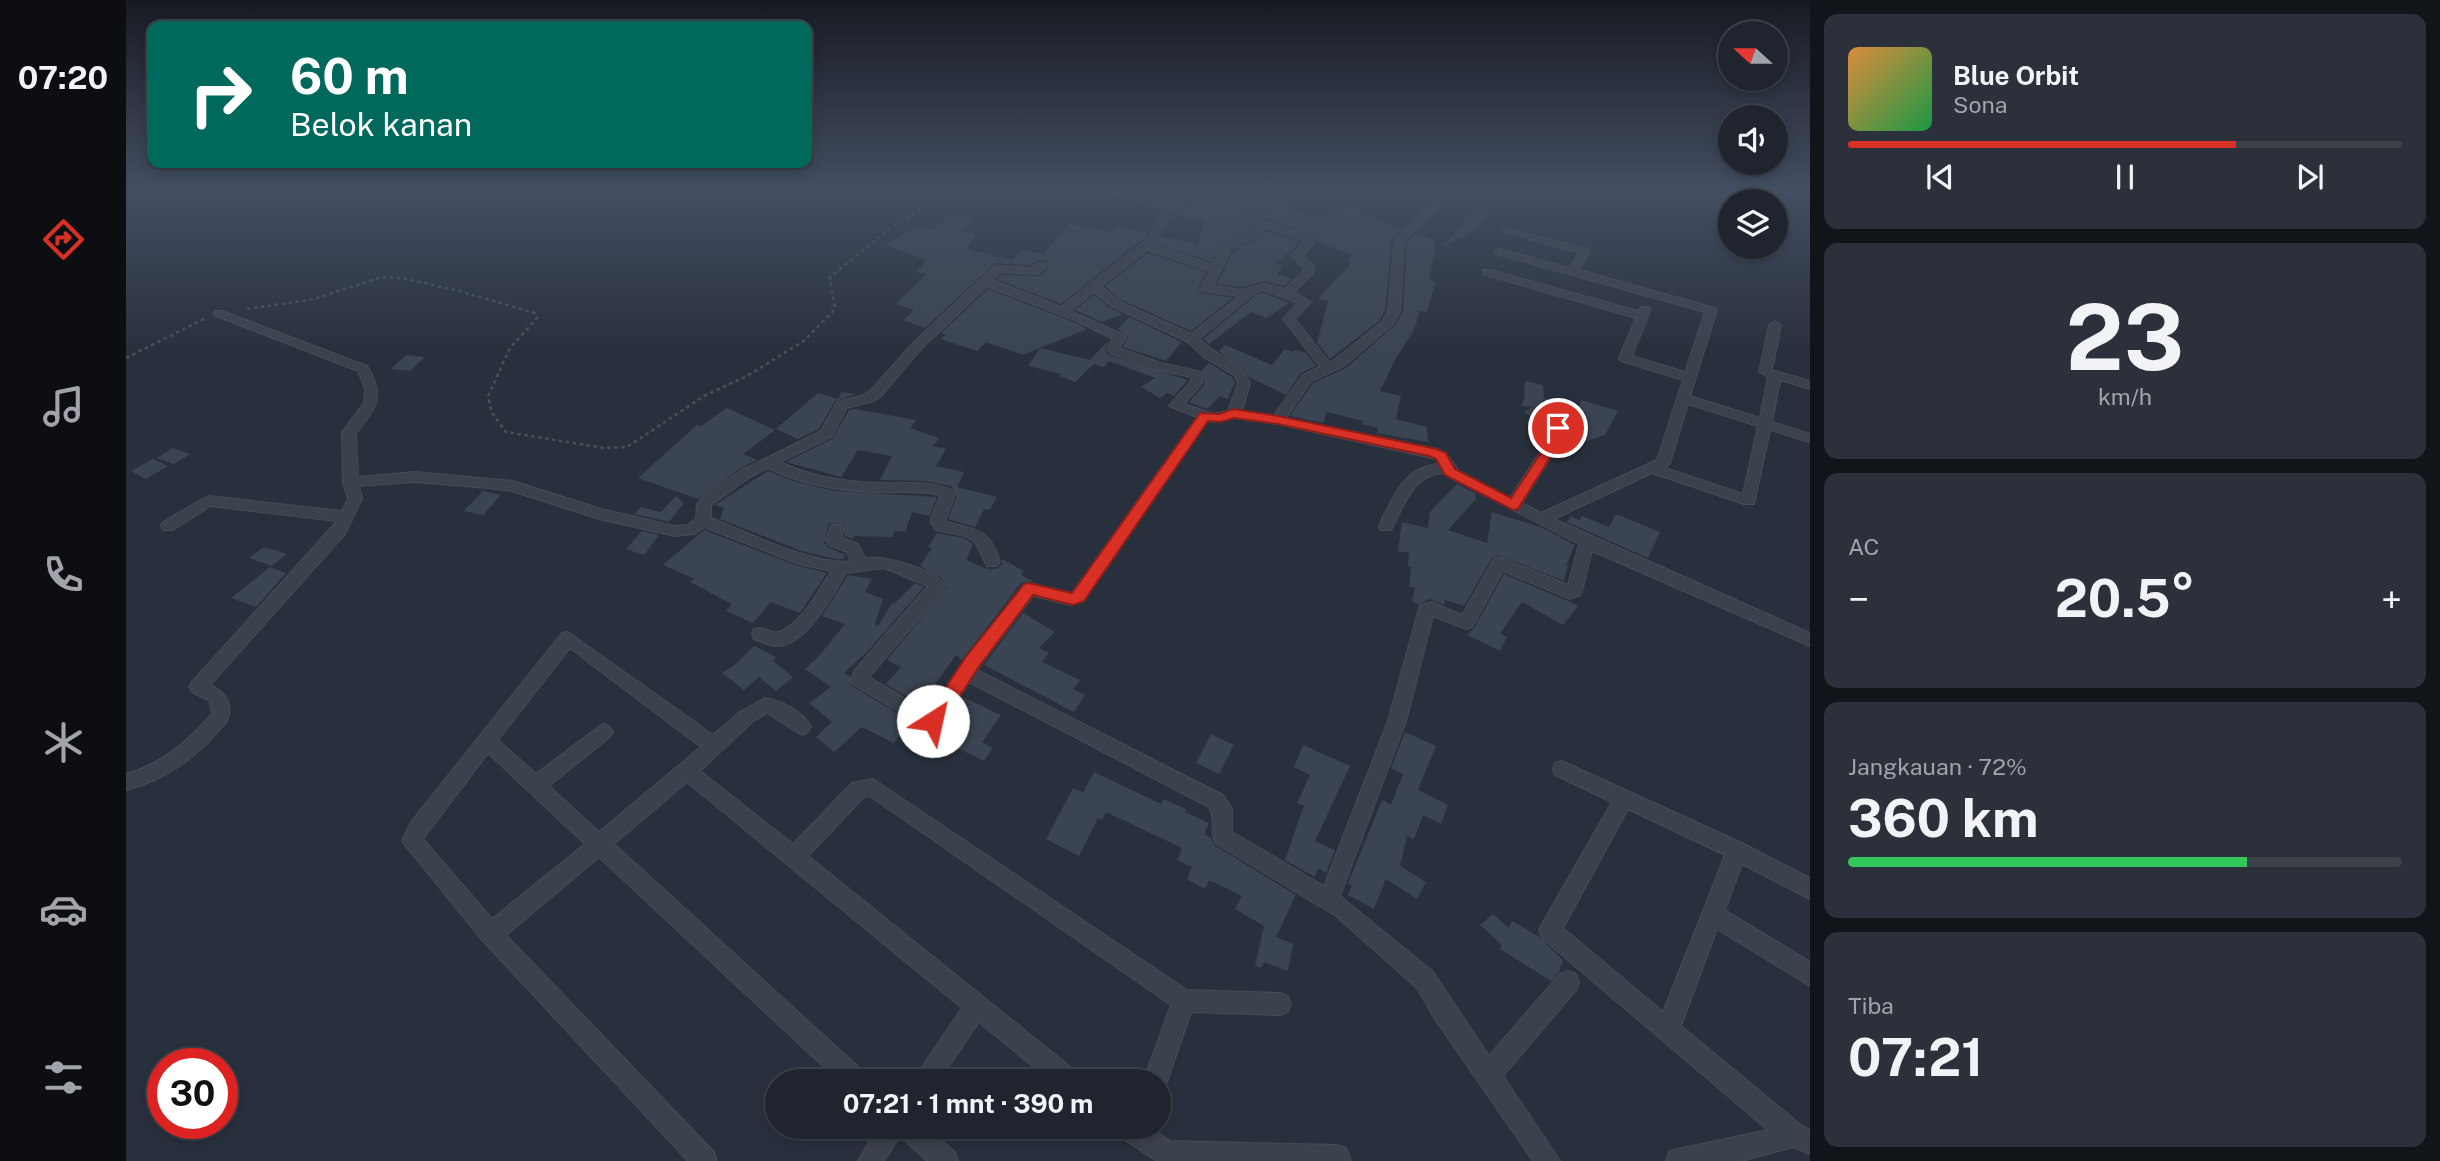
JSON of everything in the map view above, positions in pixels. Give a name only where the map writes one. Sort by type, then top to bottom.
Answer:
[{"type":"street","points":[[1063,311],[1148,243]]},
{"type":"street","points":[[1234,243],[1229,246],[1207,290],[1236,294],[1264,287],[1306,302],[1289,320],[1327,368]]},
{"type":"street","points":[[1287,293],[1310,270],[1296,257],[1306,243]]},
{"type":"street","points":[[1278,420],[1307,378],[1340,363],[1387,324],[1394,311],[1398,243]]},
{"type":"street","points":[[1556,243],[1585,251],[1573,272]]},
{"type":"street","points":[[1145,246],[1216,269]]},
{"type":"street","points":[[1500,252],[1712,310],[1664,463],[1541,519]]},
{"type":"street","points":[[703,521],[704,504],[708,499],[745,474],[826,434],[842,405],[869,398],[876,393],[917,346],[999,268],[1033,272],[1042,265]]},
{"type":"street","points":[[1487,272],[1642,316]]},
{"type":"street","points":[[984,281],[1063,311],[1120,338],[1113,348],[1115,351],[1157,366],[1197,375],[1197,382],[1176,406],[1205,416],[1220,418],[1234,414],[1278,420],[1432,452],[1441,456],[1448,468]]},
{"type":"street","points":[[1095,287],[1114,303],[1192,339],[1209,355],[1242,377],[1244,383],[1234,414]]},
{"type":"street","points":[[1192,339],[1253,290]]},
{"type":"street","points":[[1651,293],[1625,358],[1690,377]]},
{"type":"street","points":[[126,782],[157,771],[183,755],[221,716],[218,697],[198,687],[340,530],[355,499],[350,482],[352,447],[349,432],[363,417],[373,398],[372,385],[363,369],[218,313]]},
{"type":"street","points":[[1775,325],[1765,372],[1810,385]]},
{"type":"street","points":[[1650,468],[1748,501],[1775,374]]},
{"type":"street","points":[[1684,398],[1810,438]]},
{"type":"street","points":[[1513,505],[1560,432],[1557,426],[1533,412]]},
{"type":"street","points":[[703,521],[797,557],[841,568],[886,563],[934,582],[937,586],[860,676],[860,680],[930,722],[935,720],[966,672],[1029,589],[1073,599],[1078,597],[1205,416]]},
{"type":"street","points":[[769,463],[790,474],[812,479],[869,487],[935,488],[945,492],[947,496],[937,522],[941,526],[981,537],[988,543],[992,562]]},
{"type":"street","points":[[1386,527],[1406,484],[1417,474],[1435,468],[1448,468],[1513,505],[1587,542],[1810,640]]},
{"type":"street","points":[[350,482],[415,477],[489,483],[513,486],[599,514],[676,531],[690,530],[703,521]]},
{"type":"street","points":[[168,526],[208,502],[347,517]]},
{"type":"street","points":[[836,529],[834,541],[853,548],[860,564]]},
{"type":"street","points":[[1328,901],[1371,797],[1399,715],[1426,609],[1432,608],[1466,623],[1499,563],[1570,593],[1574,591],[1587,542]]},
{"type":"street","points":[[760,634],[775,640],[793,632],[816,606],[841,568]]},
{"type":"street","points":[[705,1161],[491,934],[412,841],[418,828],[568,638],[714,746]]},
{"type":"street","points":[[966,672],[1216,801],[1222,809],[1222,838],[1343,909],[1425,980],[1443,1011],[1548,1161]]},
{"type":"street","points":[[491,934],[687,771],[746,717],[765,705],[776,707],[803,727]]},
{"type":"street","points":[[535,786],[604,732]]},
{"type":"street","points":[[486,740],[844,1069]]},
{"type":"street","points":[[1562,769],[1737,850],[1810,889]]},
{"type":"street","points":[[687,771],[1056,1069]]},
{"type":"street","points":[[794,857],[859,789],[873,787],[1184,1001],[1280,1004]]},
{"type":"street","points":[[1624,799],[1550,930],[1801,1139]]},
{"type":"street","points":[[1668,1030],[1737,850]]},
{"type":"street","points":[[1712,914],[1810,975]]},
{"type":"street","points":[[1489,1074],[1568,982]]},
{"type":"street","points":[[1160,1069],[1184,1001]]},
{"type":"street","points":[[933,1069],[977,1006]]},
{"type":"street","points":[[870,1161],[884,1139]]},
{"type":"street","points":[[921,1139],[946,1161]]},
{"type":"street","points":[[1148,1139],[1173,1157],[1337,1157],[1339,1161]]},
{"type":"street","points":[[1678,1161],[1726,1157],[1801,1139]]},
{"type":"path","points":[[126,358],[218,313],[310,300],[382,277],[402,278],[535,313],[537,318],[510,348],[488,396],[492,413],[506,432],[604,448],[627,447],[704,396],[749,375],[805,340],[835,309],[831,277],[872,243]]},
{"type":"building","points":[[970,243],[967,249],[1012,260],[1023,250],[1043,254],[1052,243],[1137,243],[1061,304],[997,279],[1003,275],[1039,276],[1048,269],[1048,261],[1038,260],[1030,265],[995,263],[925,328],[903,320],[914,310],[895,304],[927,274],[916,272],[927,260],[885,245]]},
{"type":"building","points":[[1194,243],[1223,243],[1212,262],[1157,244]]},
{"type":"building","points":[[1248,243],[1299,243],[1276,264],[1283,266],[1277,274],[1292,279],[1284,286],[1265,281],[1241,287],[1217,284],[1233,252]]},
{"type":"building","points":[[1322,243],[1391,243],[1385,310],[1380,320],[1330,359],[1317,343],[1328,301],[1318,299],[1352,262],[1348,261],[1352,255]]},
{"type":"building","points":[[1407,243],[1436,243],[1430,274],[1430,281],[1435,282],[1427,312],[1420,311],[1414,330],[1380,391],[1401,396],[1396,419],[1427,427],[1428,442],[1377,433],[1378,428],[1362,424],[1363,421],[1327,412],[1323,423],[1290,416],[1313,383],[1346,368],[1395,325],[1403,311]]},
{"type":"building","points":[[1148,253],[1206,272],[1198,288],[1200,293],[1233,298],[1191,331],[1119,299],[1105,286]]},
{"type":"building","points":[[988,289],[1087,329],[1023,355],[986,342],[977,351],[941,339],[946,335],[941,333]]},
{"type":"building","points":[[1264,293],[1289,303],[1266,318],[1251,312],[1209,344],[1203,339],[1257,294]]},
{"type":"building","points":[[1094,295],[1108,307],[1123,314],[1102,322],[1075,310]]},
{"type":"building","points":[[1129,317],[1182,342],[1166,361],[1123,347],[1128,337],[1118,329]]},
{"type":"building","points":[[1109,340],[1105,349],[1110,356],[1188,380],[1174,396],[1167,393],[1160,398],[1141,387],[1155,378],[1109,361],[1104,367],[1094,364],[1075,382],[1059,376],[1061,374],[1028,366],[1040,348],[1090,360]]},
{"type":"building","points":[[1225,345],[1272,365],[1285,349],[1293,352],[1295,350],[1306,353],[1316,366],[1301,373],[1286,395],[1249,377],[1219,351]]},
{"type":"building","points":[[406,355],[425,357],[410,371],[391,369]]},
{"type":"building","points":[[1209,363],[1232,377],[1235,383],[1227,399],[1220,396],[1207,409],[1189,402],[1205,384],[1202,370]]},
{"type":"building","points":[[1525,381],[1543,385],[1544,398],[1579,407],[1581,400],[1618,411],[1605,435],[1581,443],[1569,434],[1564,423],[1539,407],[1521,406]]},
{"type":"building","points":[[841,392],[856,394],[835,401],[819,429],[798,439],[776,429],[818,393],[838,399]]},
{"type":"building","points":[[727,408],[775,430],[743,454],[757,460],[739,469],[698,499],[638,478],[697,425],[701,426]]},
{"type":"building","points":[[849,410],[916,420],[910,428],[939,438],[933,446],[946,449],[936,466],[964,472],[957,487],[997,497],[990,510],[984,509],[975,527],[948,519],[956,497],[951,486],[924,481],[880,480],[892,456],[858,450],[841,477],[786,462],[832,439]]},
{"type":"building","points":[[173,448],[190,454],[174,464],[157,458]]},
{"type":"building","points":[[153,459],[168,466],[146,479],[131,471]]},
{"type":"building","points":[[768,471],[793,481],[834,491],[937,497],[930,516],[912,512],[905,532],[894,531],[893,537],[854,536],[853,539],[845,536],[843,524],[829,523],[824,543],[845,555],[844,559],[836,559],[801,551],[720,519],[724,508],[715,505]]},
{"type":"building","points":[[1457,484],[1476,494],[1476,499],[1448,530],[1487,543],[1492,512],[1543,528],[1575,545],[1566,566],[1564,581],[1498,555],[1492,558],[1464,606],[1445,600],[1444,605],[1430,599],[1418,604],[1412,602],[1415,588],[1409,586],[1409,553],[1398,551],[1402,522],[1428,528],[1430,512]]},
{"type":"building","points":[[483,491],[501,495],[483,515],[464,511]]},
{"type":"building","points":[[676,496],[684,503],[669,522],[634,514],[641,507],[661,512]]},
{"type":"building","points":[[1616,514],[1660,532],[1648,558],[1567,522],[1571,516],[1579,520],[1582,516],[1609,527]]},
{"type":"building","points":[[704,530],[798,566],[827,573],[800,613],[771,602],[753,623],[726,611],[732,604],[690,582],[695,579],[663,565]]},
{"type":"building","points":[[642,531],[659,535],[644,555],[626,549]]},
{"type":"building","points":[[937,533],[964,538],[973,544],[966,560],[987,569],[997,569],[1002,564],[1002,559],[1024,571],[1021,575],[1033,581],[1021,583],[962,660],[956,655],[936,683],[945,687],[929,710],[886,684],[901,667],[887,660],[947,587],[941,578],[920,566],[932,548],[928,547]]},
{"type":"building","points":[[264,547],[287,554],[272,566],[249,558]]},
{"type":"building","points":[[270,567],[286,573],[256,607],[231,598]]},
{"type":"building","points":[[1504,574],[1578,606],[1563,625],[1522,602],[1500,634],[1507,637],[1500,651],[1467,635],[1474,628]]},
{"type":"building","points":[[848,575],[872,579],[865,592],[883,599],[875,624],[878,626],[892,603],[915,583],[924,587],[867,652],[844,673],[850,676],[852,686],[929,732],[948,721],[963,697],[1001,715],[982,742],[993,748],[984,761],[926,732],[919,742],[901,734],[894,743],[862,727],[834,752],[816,737],[832,722],[809,703],[831,687],[805,669],[845,624],[822,616]]},
{"type":"building","points":[[1023,613],[1055,632],[1039,648],[1049,653],[1042,662],[1080,680],[1073,689],[1085,695],[1074,712],[984,665]]},
{"type":"building","points":[[754,646],[776,657],[773,661],[793,677],[776,691],[759,677],[744,690],[722,673]]},
{"type":"building","points":[[1405,732],[1436,746],[1418,790],[1448,805],[1441,824],[1423,815],[1414,839],[1407,836],[1400,866],[1426,882],[1417,899],[1386,879],[1374,909],[1348,895],[1352,886],[1348,883],[1382,800],[1391,805],[1403,774],[1391,768]]},
{"type":"building","points":[[1211,734],[1234,745],[1219,774],[1196,763]]},
{"type":"building","points":[[1303,745],[1350,766],[1315,841],[1335,850],[1326,873],[1318,868],[1315,877],[1285,860],[1304,806],[1297,803],[1310,775],[1294,767]]},
{"type":"building","points":[[1094,772],[1161,804],[1163,799],[1186,809],[1185,812],[1209,823],[1204,834],[1211,838],[1214,845],[1296,895],[1276,937],[1293,944],[1288,971],[1264,962],[1261,968],[1255,966],[1264,926],[1235,909],[1242,896],[1209,880],[1205,889],[1187,879],[1192,867],[1177,860],[1182,848],[1106,812],[1102,820],[1098,818],[1079,856],[1046,839],[1073,788],[1083,792]]},
{"type":"building","points":[[1493,914],[1509,928],[1512,921],[1539,937],[1563,960],[1559,972],[1551,981],[1500,949],[1502,945],[1480,925]]},
{"type":"route","points":[[933,721],[971,663],[1029,589],[1033,587],[1073,599],[1078,597],[1205,416],[1220,418],[1234,414],[1278,420],[1432,452],[1445,460],[1450,472],[1513,505],[1560,435],[1558,428]]}]
